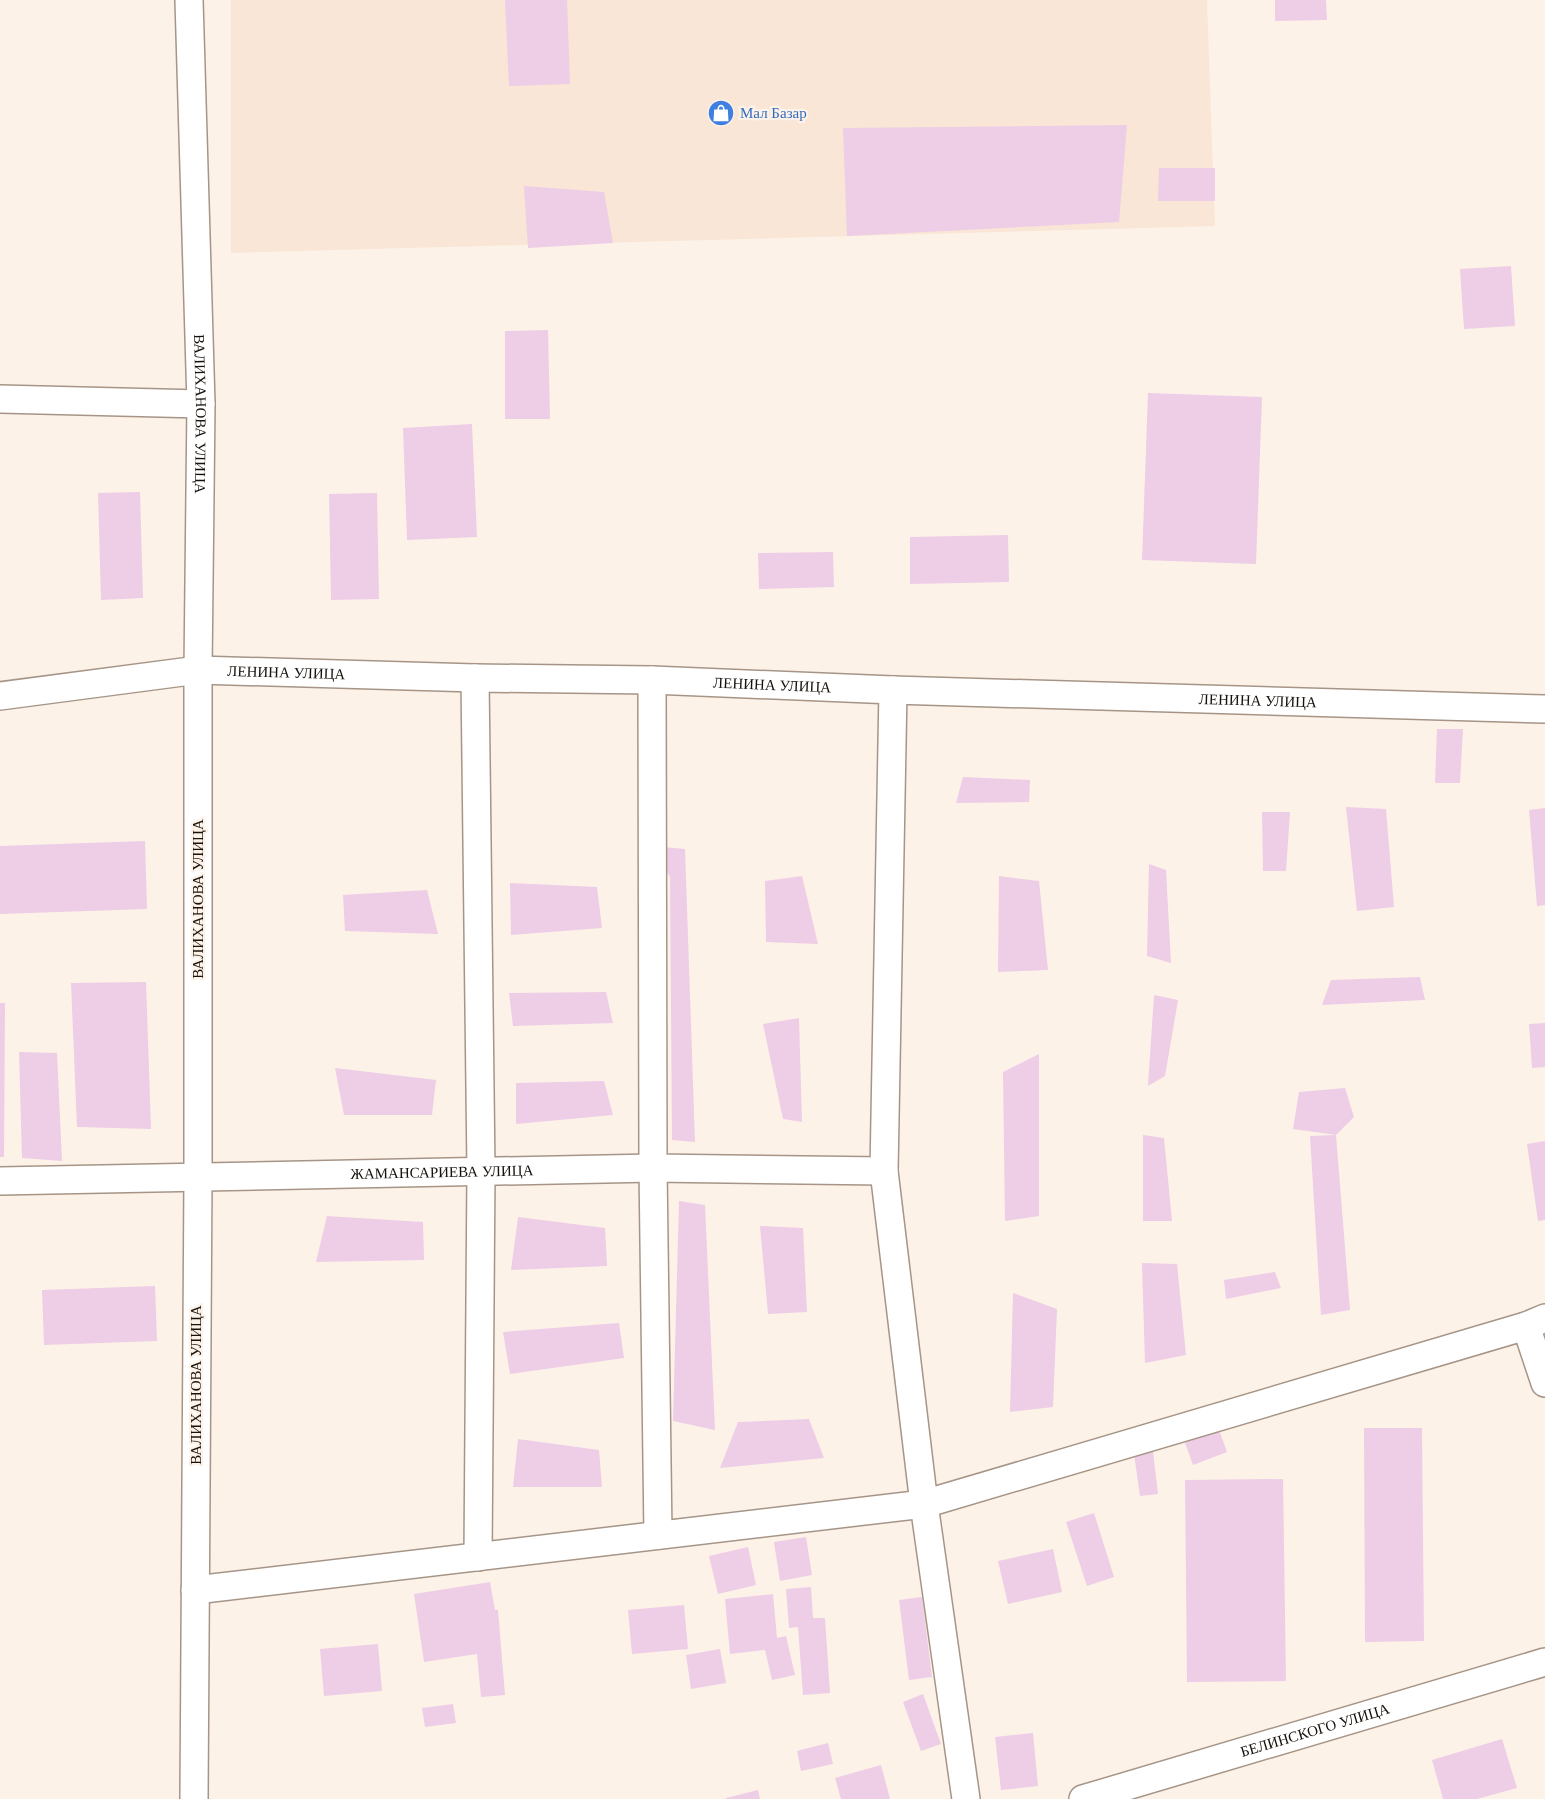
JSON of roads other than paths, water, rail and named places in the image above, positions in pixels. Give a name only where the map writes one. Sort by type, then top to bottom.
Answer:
[{"type":"street","name":"ВАЛИХАНОВА УЛИЦА","points":[[189,0],[201,404],[194,1799]]},
{"type":"street","points":[[0,399],[201,404]]},
{"type":"street","name":"ЛЕНИНА УЛИЦА","points":[[0,696],[198,670],[475,678],[652,680],[893,690],[1545,709]]},
{"type":"street","points":[[475,678],[481,1171],[478,1557]]},
{"type":"street","points":[[652,680],[653,1168],[658,1535]]},
{"type":"street","points":[[893,690],[884,1171],[924,1504],[966,1799]]},
{"type":"street","name":"ЖАМАНСАРИЕВА УЛИЦА","points":[[0,1181],[653,1168],[884,1171]]},
{"type":"street","points":[[195,1590],[924,1504],[1536,1322],[1545,1383]]},
{"type":"street","name":"БЕЛИНСКОГО УЛИЦА","points":[[1083,1799],[1545,1662]]},
{"type":"place","name":"Мал Базар","points":[[721,113]]}]
